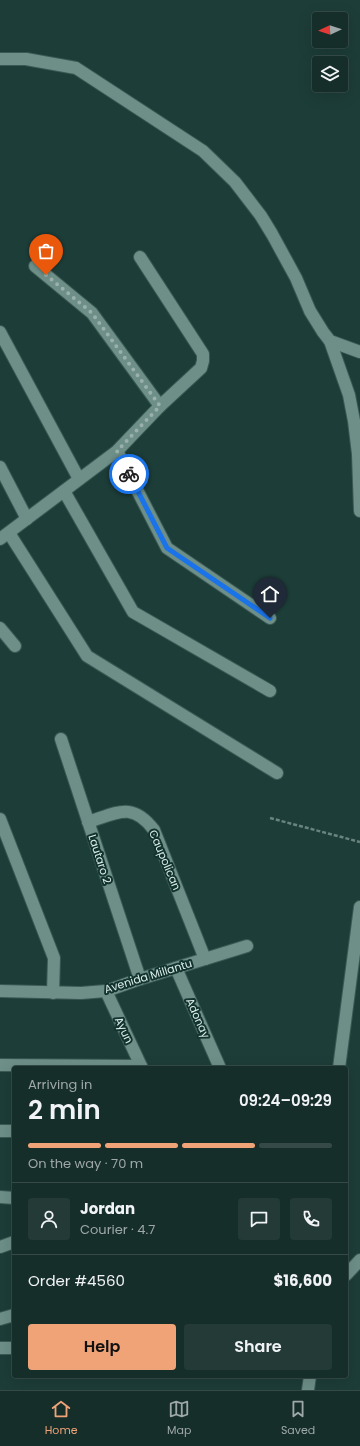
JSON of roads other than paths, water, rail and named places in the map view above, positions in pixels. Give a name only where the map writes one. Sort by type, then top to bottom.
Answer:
[{"type":"street","points":[[0,59],[26,60],[76,68],[203,151],[235,182],[261,216],[272,234],[296,278],[310,311],[318,325],[330,340],[349,395],[354,421],[358,454],[360,511]]},
{"type":"street","points":[[140,257],[203,354],[201,368],[160,406],[117,451],[5,536],[86,656],[277,772]]},
{"type":"street","points":[[34,266],[92,313],[160,406]]},
{"type":"street","points":[[0,332],[79,479]]},
{"type":"street","points":[[330,340],[360,352]]},
{"type":"street","points":[[117,451],[167,548],[270,618]]},
{"type":"street","points":[[0,467],[27,519]]},
{"type":"street","points":[[64,491],[133,612],[270,691]]},
{"type":"street","points":[[0,628],[15,646]]},
{"type":"street","name":"Lautaro 2","points":[[61,739],[140,979]]},
{"type":"street","name":"Caupolican","points":[[88,822],[124,811],[134,813],[147,822],[154,830],[205,959]]},
{"type":"street","points":[[0,819],[54,958],[54,993]]},
{"type":"street","points":[[339,1066],[354,1001],[360,907]]},
{"type":"street","name":"Avenida Millantu","points":[[0,991],[54,993],[106,991],[247,946]]},
{"type":"street","name":"Adonay","points":[[176,968],[219,1066]]},
{"type":"street","name":"Ayun","points":[[106,991],[142,1066]]},
{"type":"street","points":[[0,1065],[71,1066]]},
{"type":"street","points":[[0,1131],[12,1131]]},
{"type":"street","points":[[0,1197],[12,1198]]},
{"type":"street","points":[[0,1247],[12,1243]]},
{"type":"street","points":[[348,1273],[360,1260]]},
{"type":"street","points":[[0,1319],[12,1316]]},
{"type":"street","points":[[0,1348],[12,1348]]},
{"type":"street","points":[[308,1390],[310,1378]]}]
